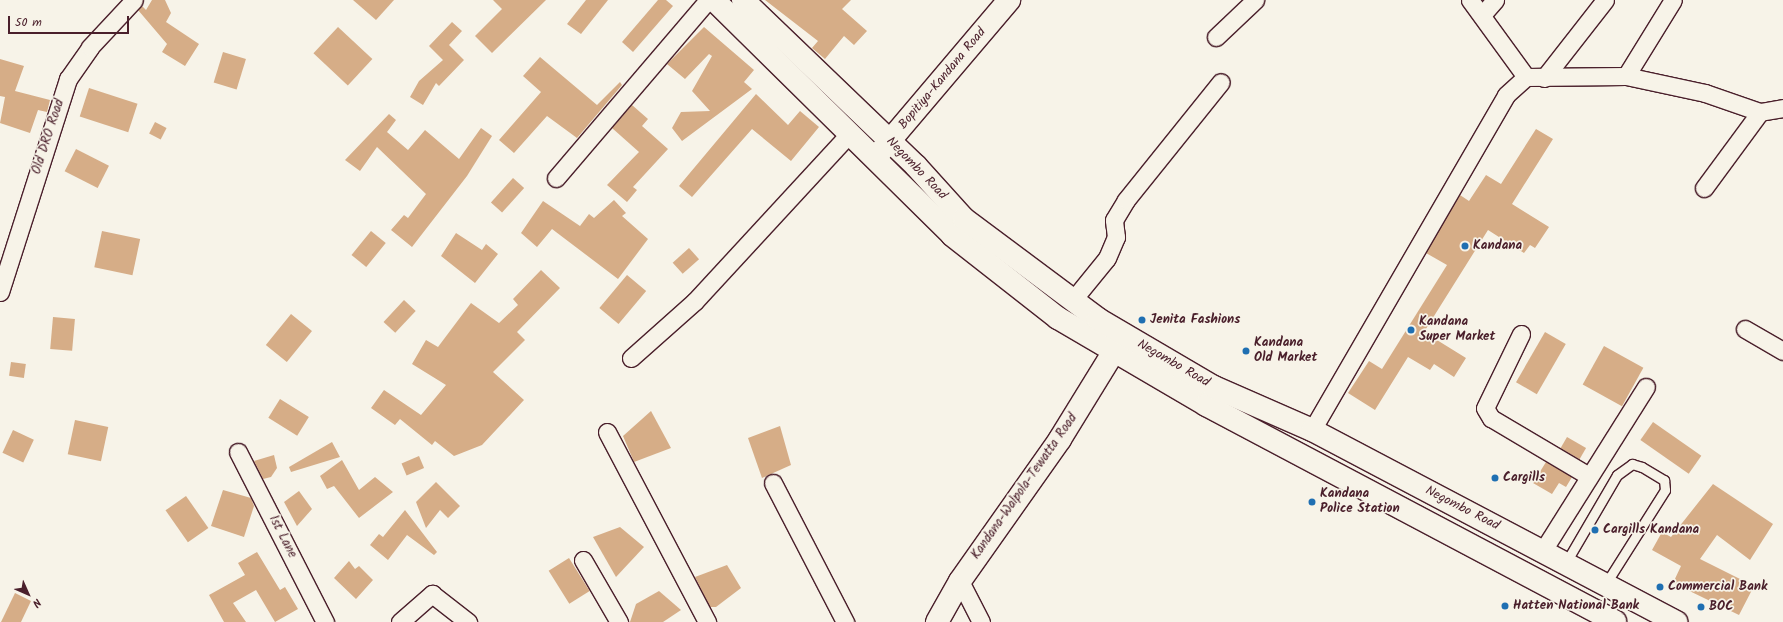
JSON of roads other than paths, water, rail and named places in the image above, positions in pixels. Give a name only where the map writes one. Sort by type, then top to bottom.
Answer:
[{"type":"main road","name":"Negombo Road","points":[[714,0],[850,133],[883,150],[964,219],[1072,301],[1118,344],[1615,622]]},
{"type":"main road","name":"Negombo Road","points":[[743,0],[883,150],[981,259],[1058,318],[1312,430],[1676,622]]},
{"type":"main road","name":"Bopitiya-Kandana Road","points":[[883,150],[1009,0]]},
{"type":"main road","name":"Kandana-Walpola-Tewatta Road","points":[[937,622],[960,581],[1060,439],[1118,344]]},
{"type":"street","name":"Old DRO Road","points":[[0,292],[6,252],[68,79],[90,47],[134,0]]},
{"type":"street","points":[[556,178],[708,0]]},
{"type":"street","points":[[1216,37],[1255,0]]},
{"type":"street","points":[[1470,0],[1526,77]]},
{"type":"street","points":[[1482,15],[1495,0]]},
{"type":"street","points":[[1544,78],[1605,0]]},
{"type":"street","points":[[1626,76],[1672,0]]},
{"type":"street","points":[[1312,430],[1506,96],[1526,77],[1626,76],[1705,93],[1760,112],[1783,108]]},
{"type":"street","points":[[1072,301],[1107,258],[1116,237],[1114,220],[1126,200],[1221,82]]},
{"type":"street","points":[[1704,188],[1760,112]]},
{"type":"street","points":[[631,358],[695,301],[850,133]]},
{"type":"street","points":[[1745,330],[1783,350]]},
{"type":"street","points":[[1521,334],[1485,408],[1491,418],[1587,475]]},
{"type":"street","points":[[1542,552],[1587,475],[1646,387]]},
{"type":"street","points":[[607,432],[707,622]]},
{"type":"street","name":"1st Lane","points":[[238,452],[325,622]]},
{"type":"street","points":[[773,483],[845,622]]},
{"type":"street","points":[[583,560],[619,622]]},
{"type":"street","points":[[960,581],[981,622]]},
{"type":"street","points":[[400,622],[432,594],[468,622]]},
{"type":"lane","points":[[1565,564],[1617,475],[1632,464],[1642,467],[1664,480],[1665,490],[1605,585]]},
{"type":"place","name":"Kandana","points":[[1465,246]]},
{"type":"place","name":"Jenita Fashions","points":[[1142,320]]},
{"type":"place","name":"Kandana Super Market","points":[[1411,330]]},
{"type":"place","name":"Kandana Old Market","points":[[1246,351]]},
{"type":"place","name":"Cargills","points":[[1495,478]]},
{"type":"place","name":"Kandana Police Station","points":[[1312,502]]},
{"type":"place","name":"Cargills Kandana","points":[[1595,530]]},
{"type":"place","name":"Commercial Bank","points":[[1660,587]]},
{"type":"place","name":"Hatten National Bank","points":[[1505,606]]},
{"type":"place","name":"BOC","points":[[1701,607]]}]
